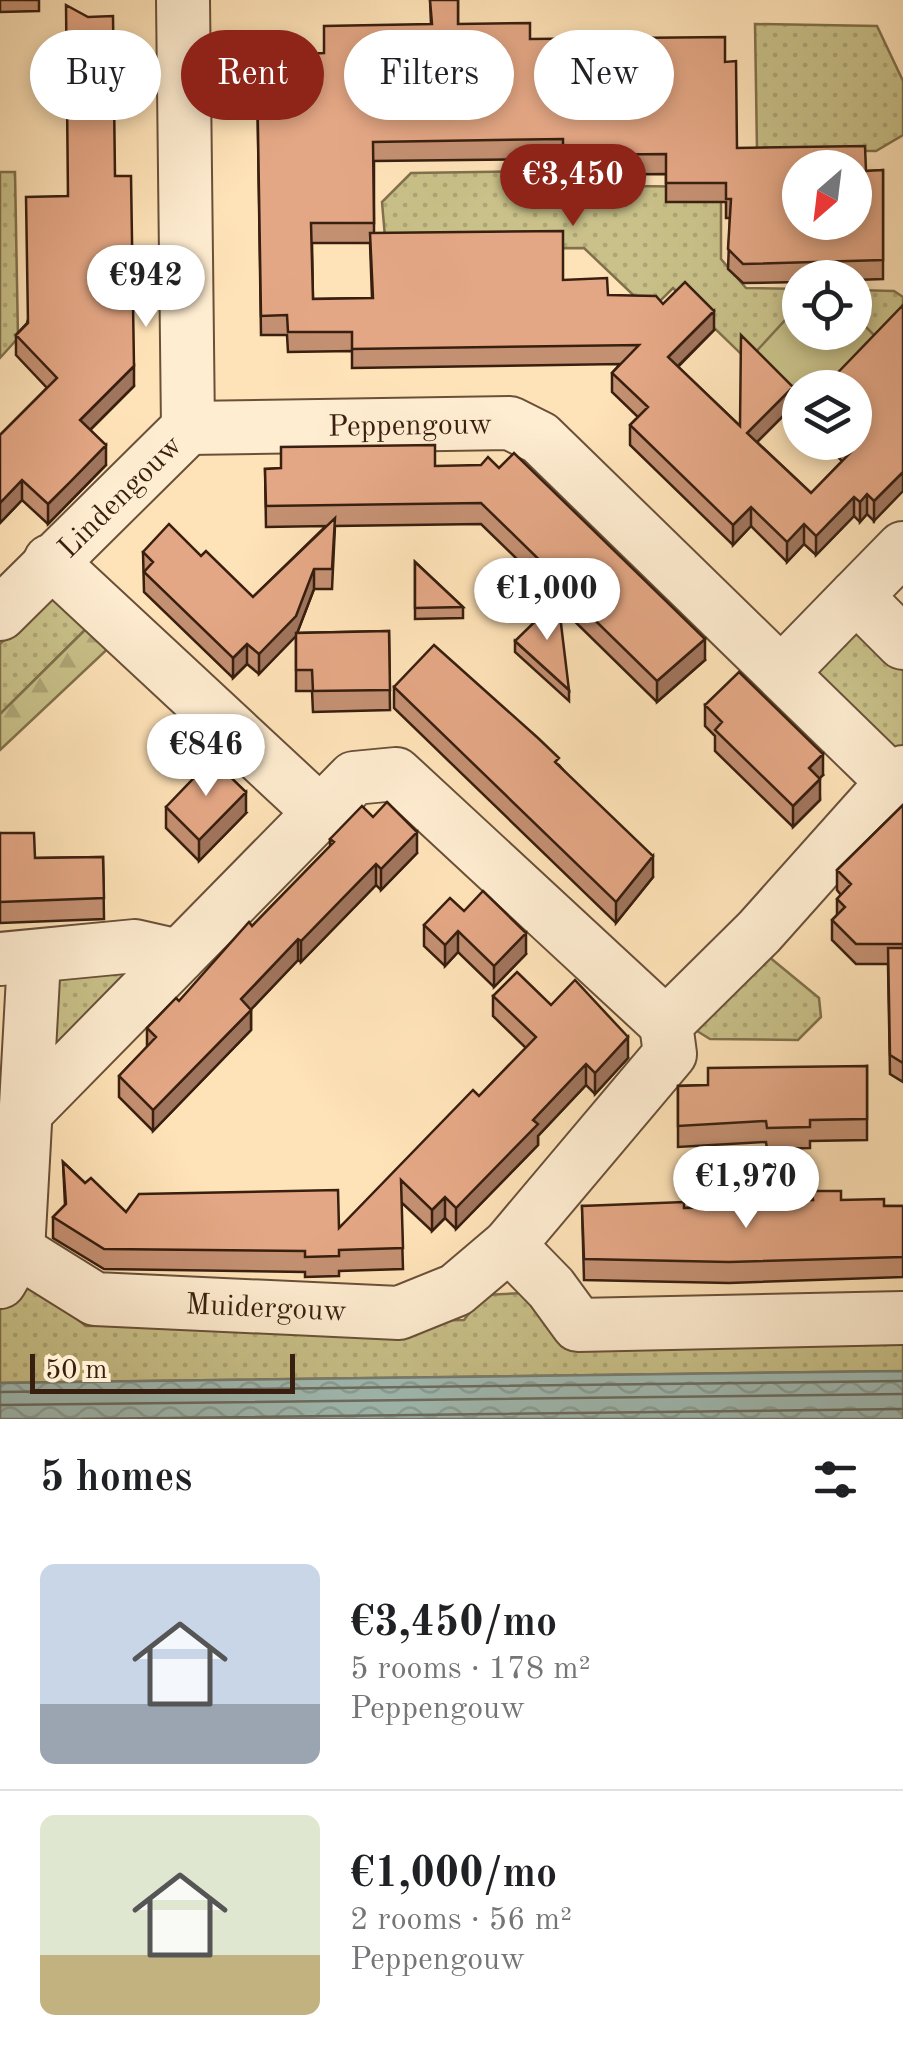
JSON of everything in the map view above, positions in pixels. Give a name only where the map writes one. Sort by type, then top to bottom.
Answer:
[{"type":"street","name":"Lindengouw","points":[[0,614],[188,428],[183,0]]},
{"type":"street","name":"Peppengouw","points":[[188,428],[510,423],[540,438],[898,777]]},
{"type":"street","points":[[783,671],[903,548]]},
{"type":"street","points":[[50,561],[322,813]]},
{"type":"street","points":[[856,596],[903,642]]},
{"type":"street","points":[[28,1110],[354,778],[396,774],[666,1024],[759,932],[898,777]]},
{"type":"street","name":"Muidergouw","points":[[179,956],[136,946],[17,959],[28,1110],[9,1267],[95,1299],[398,1313],[456,1290],[508,1245],[670,1054],[666,1024]]},
{"type":"street","points":[[508,1245],[551,1288],[578,1325],[903,1318]]},
{"type":"green space","points":[[755,24],[877,26],[903,81],[903,135],[876,151],[757,150]]},
{"type":"green space","points":[[534,171],[537,185],[721,187],[721,259],[746,288],[782,289],[782,350],[867,350],[848,370],[782,370],[782,394],[673,288],[650,311],[584,248],[386,249],[382,202],[411,173]]},
{"type":"green space","points":[[0,172],[15,172],[18,338],[0,358]]},
{"type":"green space","points":[[872,290],[894,291],[903,297],[903,311],[872,344]]},
{"type":"green space","points":[[782,324],[782,350],[862,350],[842,370],[782,370],[782,384],[752,356]]},
{"type":"green space","points":[[54,592],[94,621],[0,714],[0,644]]},
{"type":"green space","points":[[855,614],[903,661],[903,753],[893,764],[800,671]]},
{"type":"green space","points":[[94,621],[115,642],[0,750],[0,714]]},
{"type":"green space","points":[[768,956],[819,998],[821,1017],[798,1040],[710,1039],[697,1031],[701,1011]]},
{"type":"green space","points":[[47,972],[137,973],[44,1070]]},
{"type":"green space","points":[[21,1285],[34,1285],[86,1326],[464,1320],[483,1295],[523,1293],[903,1326],[903,1371],[0,1383],[0,1310]]},
{"type":"water","points":[[903,1371],[903,1419],[0,1419],[0,1383]]},
{"type":"building","points":[[430,0],[458,0],[458,24],[530,23],[530,39],[534,39],[534,120],[674,120],[674,38],[725,37],[725,62],[736,61],[737,148],[865,146],[865,150],[782,150],[782,240],[872,240],[872,171],[883,170],[883,260],[743,264],[728,249],[731,199],[726,199],[726,183],[666,183],[666,154],[563,155],[563,139],[373,142],[374,223],[311,223],[313,299],[373,298],[370,233],[563,231],[563,280],[607,278],[608,295],[656,296],[663,304],[685,282],[714,311],[668,357],[740,426],[741,335],[782,376],[782,398],[747,433],[811,493],[843,460],[872,460],[872,370],[840,370],[860,350],[872,350],[872,337],[903,305],[903,472],[874,501],[867,494],[860,502],[854,497],[816,536],[804,524],[787,542],[751,507],[733,525],[630,425],[648,407],[612,373],[639,345],[352,349],[352,332],[288,332],[287,315],[261,316],[258,120],[324,120],[324,26],[432,24]]},
{"type":"building","points":[[66,5],[88,17],[113,16],[113,30],[66,30]]},
{"type":"building","points":[[67,120],[114,120],[115,176],[131,176],[134,366],[80,420],[106,445],[70,482],[48,504],[22,480],[0,503],[0,435],[57,378],[16,335],[28,323],[26,197],[68,196]]},
{"type":"building","points":[[435,445],[435,466],[481,465],[488,457],[499,468],[514,453],[705,639],[657,681],[481,503],[266,506],[265,469],[281,468],[281,447]]},
{"type":"building","points":[[335,518],[332,569],[314,569],[296,616],[259,654],[247,644],[233,658],[144,572],[153,562],[143,552],[169,524],[201,556],[206,551],[253,597]]},
{"type":"building","points":[[415,562],[463,607],[415,608]]},
{"type":"building","points":[[558,599],[569,690],[515,641]]},
{"type":"building","points":[[389,631],[390,690],[313,691],[312,670],[296,670],[296,633]]},
{"type":"building","points":[[434,645],[559,758],[555,762],[653,856],[616,902],[394,687]]},
{"type":"building","points":[[739,672],[823,754],[809,768],[820,779],[793,806],[715,730],[722,722],[705,705]]},
{"type":"building","points":[[212,759],[246,792],[199,840],[166,807]]},
{"type":"building","points":[[387,802],[417,832],[381,869],[376,864],[241,999],[251,1010],[153,1110],[119,1076],[156,1037],[147,1028],[176,998],[179,1001],[249,922],[252,926],[334,842],[330,839],[362,806],[373,817]]},
{"type":"building","points":[[903,805],[903,944],[856,944],[832,920],[845,907],[837,899],[851,884],[837,870]]},
{"type":"building","points":[[0,833],[34,833],[35,858],[103,857],[104,898],[0,902]]},
{"type":"building","points":[[483,891],[526,933],[494,966],[458,931],[445,945],[424,925],[450,898],[464,911]]},
{"type":"building","points":[[888,948],[903,948],[903,1063],[890,1055]]},
{"type":"building","points":[[517,972],[551,1005],[575,980],[628,1037],[595,1073],[586,1064],[533,1120],[538,1124],[456,1208],[445,1197],[432,1210],[401,1180],[403,1248],[339,1250],[339,1256],[305,1257],[305,1251],[104,1249],[53,1217],[66,1204],[63,1162],[85,1183],[91,1178],[126,1212],[139,1194],[338,1190],[339,1228],[473,1090],[479,1096],[536,1037],[493,996]]},
{"type":"building","points":[[867,1066],[867,1119],[810,1120],[810,1127],[767,1128],[766,1121],[678,1126],[678,1086],[708,1085],[708,1068]]},
{"type":"building","points":[[812,1191],[841,1191],[841,1200],[884,1199],[884,1206],[903,1206],[903,1257],[729,1262],[584,1259],[582,1206],[684,1202],[684,1208],[741,1207],[741,1201],[813,1200]]}]
